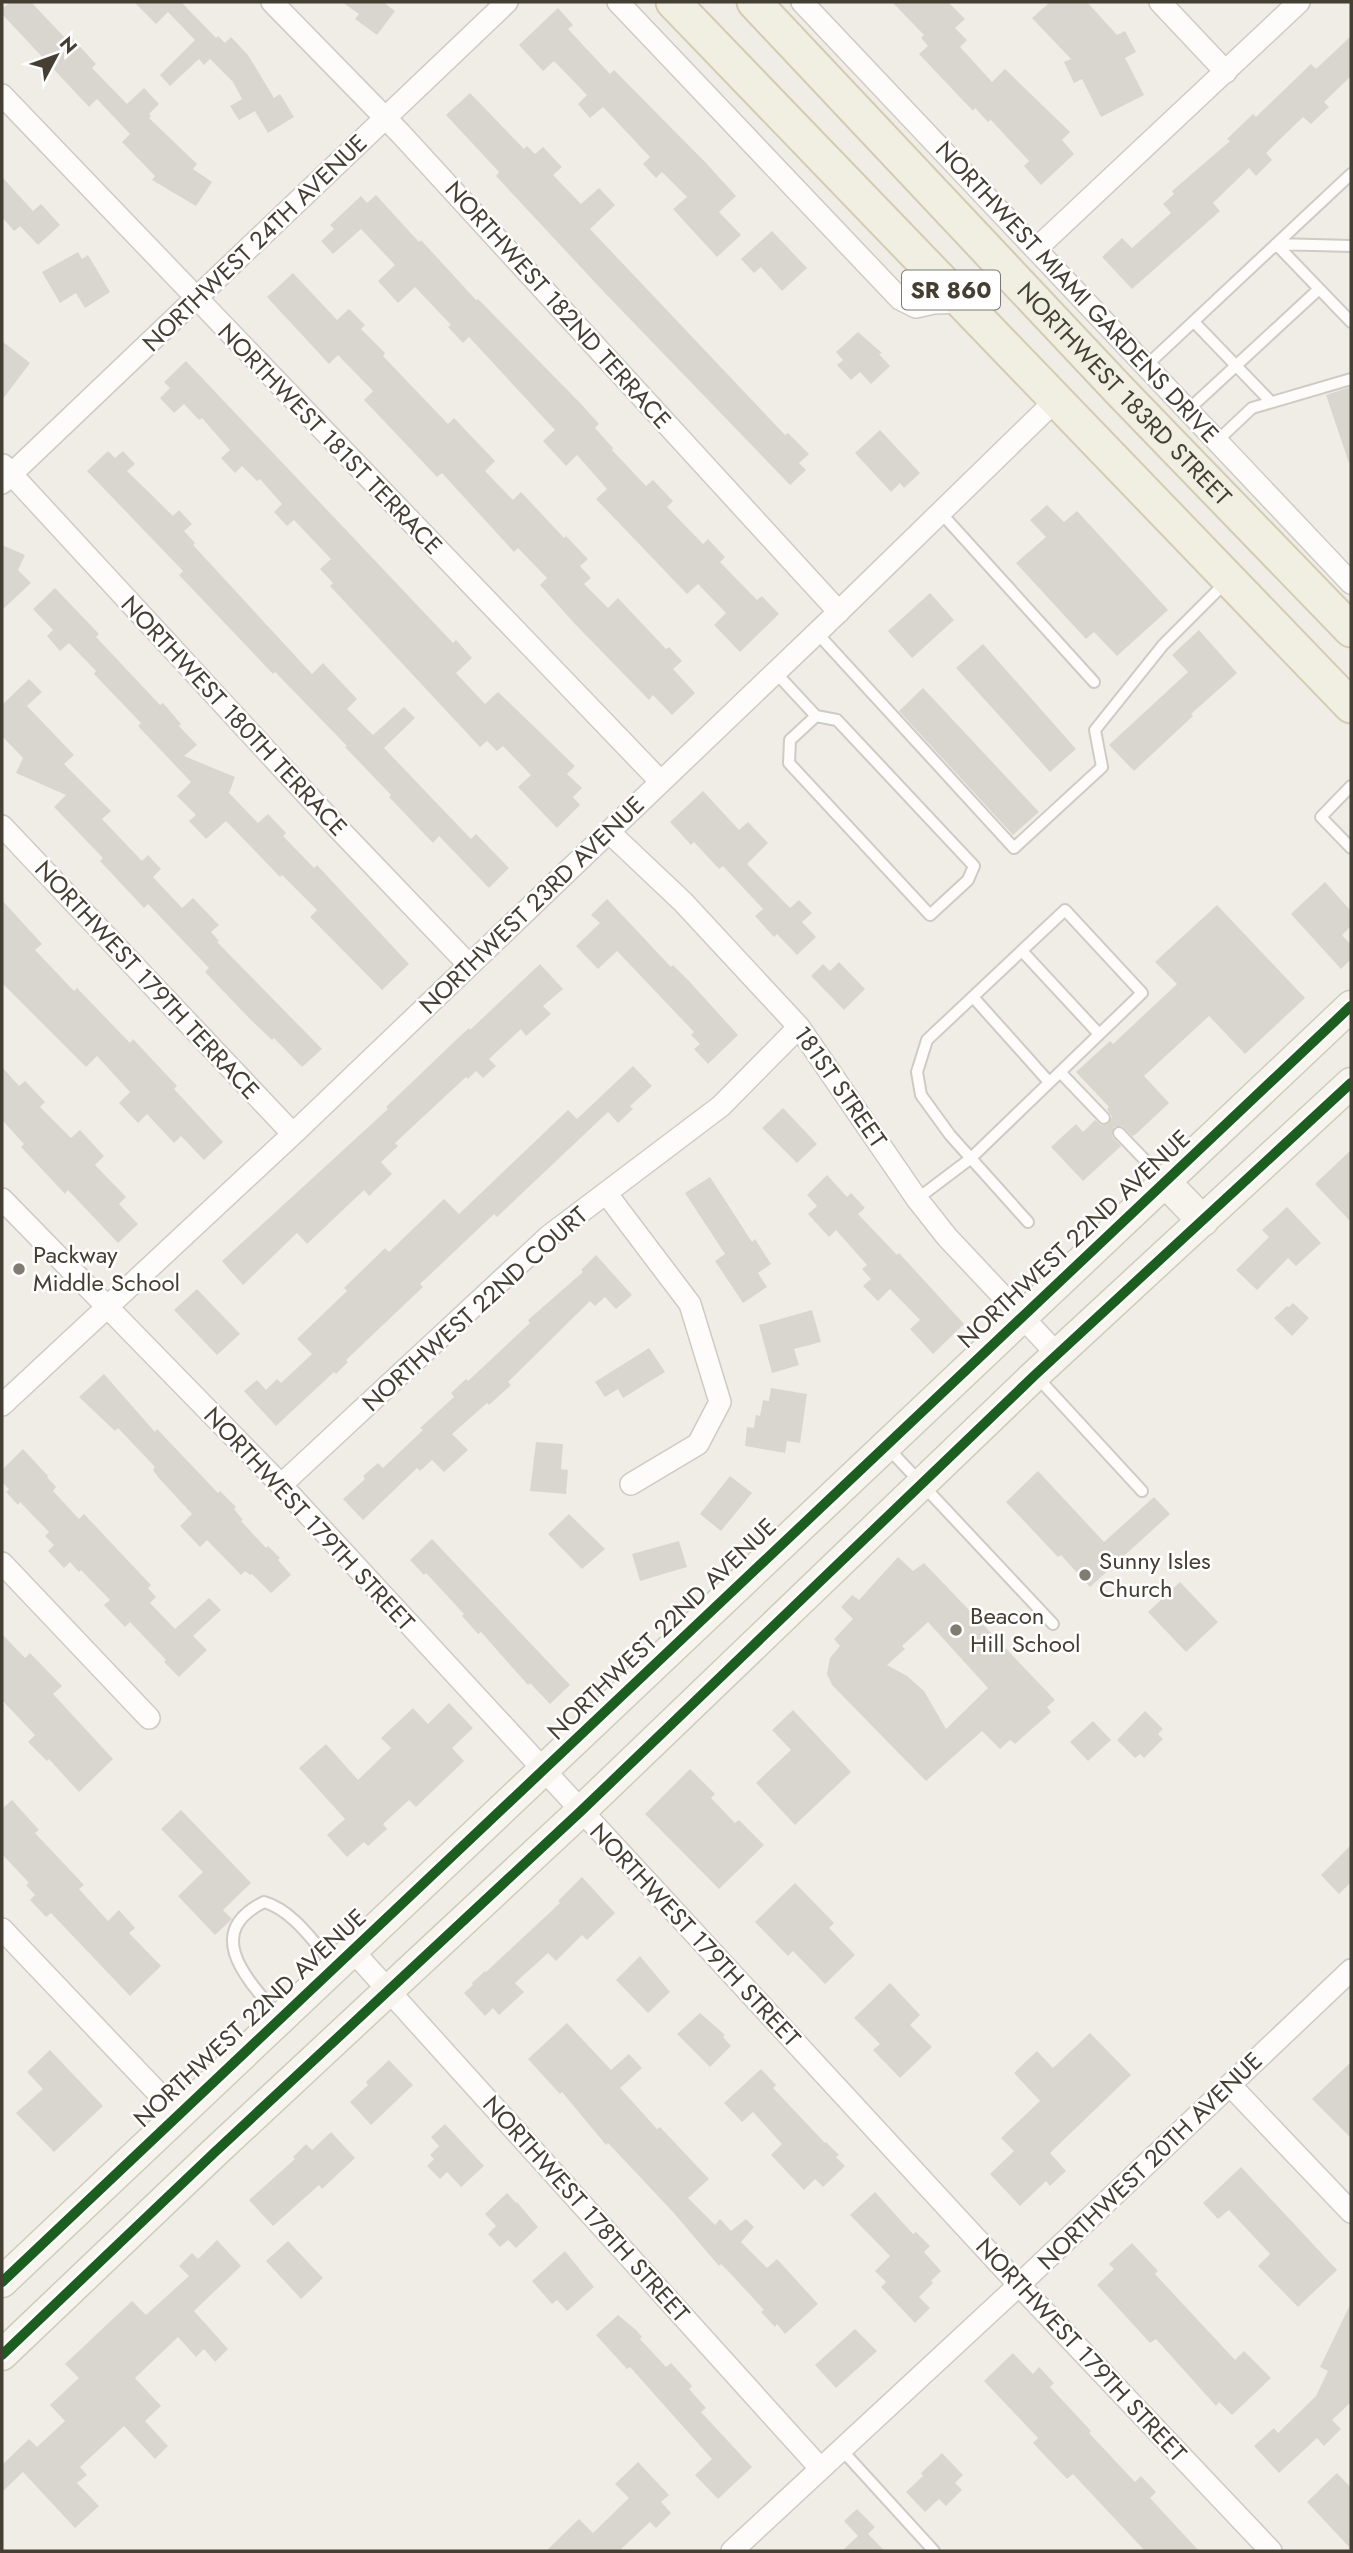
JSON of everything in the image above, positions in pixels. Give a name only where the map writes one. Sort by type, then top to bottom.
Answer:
[{"type":"main road","name":"NORTHWEST 183RD STREET","points":[[673,2],[1351,706]]},
{"type":"main road","name":"NORTHWEST 183RD STREET","points":[[754,2],[1119,391],[1351,630]]},
{"type":"main road","name":"NORTHWEST 22ND AVENUE","points":[[2,2282],[1022,1316],[1167,1183],[1351,1006]]},
{"type":"main road","points":[[2,2356],[581,1811],[1035,1375],[1351,1083]]},
{"type":"main road","points":[[1167,1183],[1203,1221]]},
{"type":"street","name":"NORTHWEST 182ND TERRACE","points":[[272,2],[386,117],[839,612]]},
{"type":"street","name":"NORTHWEST 24TH AVENUE","points":[[5,474],[196,300],[507,2]]},
{"type":"street","points":[[618,2],[900,299],[916,306],[963,302]]},
{"type":"street","name":"NORTHWEST MIAMI GARDENS DRIVE","points":[[802,2],[1351,583]]},
{"type":"street","points":[[1160,2],[1226,72]]},
{"type":"street","points":[[1036,249],[1299,2]]},
{"type":"street","name":"NORTHWEST 181ST TERRACE","points":[[2,95],[661,782]]},
{"type":"street","name":"NORTHWEST 23RD AVENUE","points":[[2,1405],[293,1134],[776,673],[1057,399]]},
{"type":"street","name":"NORTHWEST 180TH TERRACE","points":[[5,474],[469,965]]},
{"type":"street","name":"NORTHWEST 179TH TERRACE","points":[[2,826],[293,1134]]},
{"type":"street","name":"181ST STREET","points":[[609,832],[683,902],[799,1027],[917,1199],[947,1237],[1058,1355]]},
{"type":"street","name":"NORTHWEST 22ND COURT","points":[[281,1485],[549,1236],[720,1106],[799,1027]]},
{"type":"street","points":[[606,1193],[690,1304],[720,1402],[698,1444],[631,1484]]},
{"type":"street","name":"NORTHWEST 179TH STREET","points":[[2,1199],[281,1485],[1019,2285],[1271,2551]]},
{"type":"street","points":[[2,1563],[149,1718]]},
{"type":"street","points":[[2,1929],[178,2114]]},
{"type":"street","name":"NORTHWEST 178TH STREET","points":[[344,1958],[389,1990],[820,2468]]},
{"type":"street","name":"NORTHWEST 20TH AVENUE","points":[[732,2551],[1019,2285],[1351,1970]]},
{"type":"street","points":[[1230,2085],[1351,2212]]},
{"type":"lane","points":[[1146,366],[1351,174]]},
{"type":"lane","points":[[1276,244],[1351,246]]},
{"type":"lane","points":[[1276,244],[1351,322]]},
{"type":"lane","points":[[1188,410],[1319,289]]},
{"type":"lane","points":[[1194,321],[1271,402]]},
{"type":"lane","points":[[1217,441],[1252,408],[1351,379]]},
{"type":"lane","points":[[941,513],[1094,682]]},
{"type":"lane","points":[[817,633],[1014,848],[1102,767],[1095,730],[1163,645],[1230,579]]},
{"type":"lane","points":[[776,673],[816,716],[837,720],[974,866],[968,880],[930,915],[789,763],[790,740],[816,716]]},
{"type":"lane","points":[[1351,786],[1321,817],[1351,848]]},
{"type":"lane","points":[[1342,795],[1351,805]]},
{"type":"lane","points":[[917,1199],[970,1159],[1142,993],[1065,910],[927,1040],[916,1072],[922,1095],[970,1159],[1028,1222]]},
{"type":"lane","points":[[1022,951],[1099,1034]]},
{"type":"lane","points":[[973,997],[1049,1082]]},
{"type":"lane","points":[[1060,1072],[1104,1118]]},
{"type":"lane","points":[[1119,1133],[1167,1183]]},
{"type":"lane","points":[[1035,1375],[1142,1491]]},
{"type":"lane","points":[[885,1446],[1054,1625]]},
{"type":"lane","points":[[280,2018],[242,1973],[231,1941],[235,1926],[249,1909],[264,1902],[275,1905],[344,1958]]},
{"type":"lane","points":[[841,2449],[934,2551]]},
{"type":"building","points":[[10,2],[31,2],[68,41],[71,37],[96,64],[92,68],[127,104],[144,88],[159,104],[149,114],[149,118],[197,164],[193,169],[212,182],[196,206],[152,180],[155,176],[122,142],[130,134],[97,99],[89,107],[2,14],[2,9]]},
{"type":"building","points":[[134,2],[181,2],[216,38],[218,36],[225,43],[231,37],[248,55],[274,98],[280,94],[294,117],[268,133],[255,111],[239,120],[230,106],[242,99],[233,82],[210,59],[204,65],[199,59],[170,86],[160,75],[195,40],[168,12],[156,24]]},
{"type":"building","points":[[342,2],[383,2],[395,11],[377,35],[355,19],[359,14]]},
{"type":"building","points":[[892,2],[948,2],[965,19],[955,28],[967,40],[960,47],[992,82],[1005,69],[1070,132],[1062,140],[1074,154],[1041,185],[1024,166],[1029,161],[991,120],[988,122],[975,108],[973,111],[919,54],[928,46],[921,38],[924,35]]},
{"type":"building","points":[[1050,2],[1087,2],[1117,35],[1125,31],[1136,52],[1125,58],[1144,95],[1101,117],[1082,79],[1074,83],[1064,62],[1071,59],[1032,18]]},
{"type":"building","points":[[558,8],[573,25],[568,29],[610,74],[614,70],[736,196],[719,212],[741,235],[717,257],[673,209],[687,197],[662,172],[656,178],[643,164],[650,157],[603,107],[590,118],[578,104],[587,95],[554,61],[543,71],[519,45]]},
{"type":"building","points":[[1351,36],[1351,76],[1324,102],[1329,107],[1311,124],[1303,117],[1266,153],[1272,160],[1256,176],[1249,168],[1213,203],[1220,211],[1132,289],[1102,257],[1122,238],[1132,248],[1171,213],[1163,204],[1174,194],[1172,191],[1230,141],[1227,139],[1253,114],[1256,117],[1311,64],[1316,69]]},
{"type":"building","points":[[470,93],[524,149],[527,146],[535,154],[543,147],[562,167],[553,175],[581,204],[599,188],[615,205],[590,229],[785,435],[788,433],[809,454],[799,463],[806,470],[790,485],[496,176],[499,172],[446,115]]},
{"type":"building","points":[[2,177],[33,211],[41,204],[60,225],[38,245],[20,226],[14,231],[2,217]]},
{"type":"building","points":[[376,195],[419,242],[421,240],[476,300],[478,299],[582,405],[599,424],[595,428],[612,450],[646,486],[653,480],[673,501],[667,507],[703,544],[708,539],[725,557],[720,562],[757,600],[762,596],[779,614],[740,652],[714,625],[726,613],[698,584],[687,594],[596,499],[607,489],[577,455],[566,466],[543,441],[555,430],[469,337],[463,343],[448,327],[451,325],[415,287],[398,303],[378,281],[395,265],[361,229],[333,254],[321,241],[334,229],[330,225],[361,196],[367,203]]},
{"type":"building","points":[[772,231],[807,268],[782,291],[761,267],[754,273],[741,259]]},
{"type":"building","points":[[78,252],[82,259],[88,255],[110,292],[85,308],[76,293],[60,303],[42,272]]},
{"type":"building","points":[[293,273],[337,320],[349,309],[365,325],[361,329],[385,353],[383,356],[448,424],[454,418],[495,461],[485,471],[513,500],[521,492],[564,538],[566,536],[588,559],[580,566],[591,578],[584,584],[608,608],[618,598],[666,649],[669,647],[682,661],[673,669],[695,693],[672,715],[653,695],[649,700],[575,624],[540,585],[547,578],[518,548],[514,552],[442,473],[437,477],[364,400],[373,391],[338,355],[329,364],[267,297]]},
{"type":"building","points":[[858,332],[882,353],[879,354],[890,366],[871,384],[860,372],[851,380],[837,365],[843,360],[836,352]]},
{"type":"building","points":[[2,341],[30,363],[2,400]]},
{"type":"building","points":[[186,361],[453,643],[456,640],[472,658],[456,673],[485,704],[498,692],[575,766],[567,774],[582,788],[573,797],[580,805],[557,828],[518,787],[531,775],[503,746],[497,751],[487,741],[480,747],[330,586],[333,583],[320,569],[331,559],[294,520],[287,526],[274,512],[282,504],[260,479],[257,481],[242,466],[235,473],[221,458],[230,450],[202,418],[199,420],[184,404],[174,413],[160,398],[170,388],[164,382]]},
{"type":"building","points":[[1350,387],[1351,462],[1349,463],[1326,395]]},
{"type":"building","points":[[880,430],[920,473],[904,488],[900,483],[891,492],[855,453]]},
{"type":"building","points":[[108,451],[115,458],[123,451],[135,464],[127,471],[173,516],[179,510],[192,524],[184,531],[195,543],[193,545],[312,674],[323,663],[357,699],[347,709],[373,735],[404,707],[415,718],[384,748],[471,839],[476,834],[509,868],[489,888],[439,836],[433,843],[389,797],[391,795],[345,747],[347,746],[275,672],[273,674],[179,575],[183,571],[87,471]]},
{"type":"building","points":[[1047,505],[1064,522],[1077,511],[1168,610],[1117,656],[1094,632],[1086,639],[1016,563],[1046,537],[1030,520]]},
{"type":"building","points":[[2,545],[25,555],[18,570],[31,583],[2,610]]},
{"type":"building","points":[[55,588],[99,634],[96,637],[181,724],[179,726],[197,745],[184,756],[235,777],[229,793],[258,823],[268,814],[286,833],[283,836],[314,868],[317,865],[409,964],[382,990],[310,917],[317,910],[282,875],[280,877],[226,821],[206,839],[189,821],[196,815],[177,796],[191,782],[138,726],[141,723],[94,674],[96,671],[69,643],[60,651],[47,636],[53,630],[33,609]]},
{"type":"building","points":[[930,593],[954,620],[912,658],[888,631]]},
{"type":"building","points":[[1199,630],[1237,673],[1134,771],[1109,745],[1188,672],[1172,655]]},
{"type":"building","points":[[983,644],[1076,749],[1050,772],[956,668]]},
{"type":"building","points":[[29,679],[42,692],[27,706],[74,755],[64,764],[111,811],[102,819],[142,861],[148,855],[161,869],[153,877],[182,908],[193,898],[219,925],[211,932],[219,941],[217,942],[322,1049],[302,1067],[205,972],[209,968],[148,904],[144,908],[100,861],[103,858],[54,807],[66,795],[16,773],[23,758],[2,736],[2,705]]},
{"type":"building","points":[[923,688],[1039,812],[1013,835],[899,711]]},
{"type":"building","points":[[703,791],[739,830],[748,822],[768,843],[747,864],[790,908],[799,900],[812,913],[802,922],[816,937],[797,955],[777,934],[774,937],[755,916],[763,909],[723,866],[719,869],[694,842],[691,845],[670,822]]},
{"type":"building","points":[[1325,882],[1351,911],[1351,926],[1342,935],[1351,945],[1351,959],[1341,969],[1291,914]]},
{"type":"building","points":[[607,899],[671,967],[673,965],[688,980],[738,1035],[708,1064],[694,1049],[700,1044],[691,1035],[694,1032],[617,951],[598,969],[576,946],[600,923],[591,915]]},
{"type":"building","points":[[2,900],[42,944],[35,950],[74,991],[77,988],[130,1043],[133,1039],[177,1086],[174,1089],[223,1142],[204,1160],[181,1136],[174,1143],[147,1114],[138,1123],[119,1103],[130,1092],[97,1056],[86,1067],[2,983]]},
{"type":"building","points":[[1217,905],[1305,998],[1245,1054],[1209,1016],[1144,1076],[1169,1103],[1135,1135],[1132,1136],[1122,1126],[1114,1127],[1112,1136],[1121,1146],[1083,1181],[1051,1147],[1076,1124],[1083,1132],[1095,1120],[1101,1125],[1107,1125],[1112,1117],[1107,1109],[1109,1107],[1076,1072],[1110,1041],[1113,1044],[1177,984],[1155,962]]},
{"type":"building","points":[[839,962],[865,989],[844,1010],[811,976],[823,964],[830,971]]},
{"type":"building","points":[[540,964],[563,989],[543,1006],[551,1014],[526,1036],[521,1029],[489,1059],[496,1066],[483,1078],[476,1071],[468,1079],[466,1077],[395,1143],[398,1146],[381,1162],[392,1174],[369,1196],[364,1190],[307,1244],[297,1233],[243,1285],[222,1261],[388,1109],[386,1107],[456,1040]]},
{"type":"building","points":[[633,1066],[652,1086],[630,1106],[633,1109],[618,1123],[608,1112],[497,1217],[494,1214],[420,1284],[423,1287],[346,1360],[348,1362],[336,1374],[334,1372],[276,1426],[244,1391],[257,1380],[266,1390],[277,1379],[281,1383],[312,1354],[297,1339],[347,1291],[344,1288],[385,1248],[389,1252],[444,1199],[459,1214],[568,1110],[577,1119]]},
{"type":"building","points":[[2,1067],[19,1086],[25,1081],[27,1083],[45,1102],[40,1107],[71,1138],[80,1130],[104,1156],[95,1165],[126,1197],[119,1204],[138,1224],[118,1243],[68,1190],[65,1194],[21,1147],[24,1144],[2,1120]]},
{"type":"building","points":[[783,1108],[817,1144],[797,1163],[762,1128]]},
{"type":"building","points":[[1351,1150],[1351,1222],[1315,1184]]},
{"type":"building","points":[[827,1175],[847,1197],[851,1193],[865,1208],[858,1214],[897,1255],[899,1253],[964,1324],[933,1354],[910,1329],[920,1320],[890,1289],[878,1301],[863,1286],[871,1279],[862,1269],[867,1265],[836,1230],[829,1237],[808,1214],[817,1206],[807,1195]]},
{"type":"building","points":[[710,1177],[752,1242],[755,1239],[771,1264],[758,1273],[767,1287],[743,1303],[715,1261],[725,1254],[685,1193]]},
{"type":"building","points":[[1287,1207],[1321,1243],[1296,1266],[1288,1258],[1257,1290],[1236,1270],[1269,1237],[1262,1230]]},
{"type":"building","points":[[596,1255],[632,1295],[616,1309],[605,1297],[595,1306],[590,1301],[508,1382],[511,1385],[452,1434],[468,1450],[444,1472],[432,1460],[420,1471],[417,1468],[363,1520],[343,1499],[365,1479],[363,1476],[378,1463],[383,1468],[423,1430],[420,1428],[454,1397],[451,1393],[466,1379],[468,1381],[530,1323],[528,1320],[583,1272],[581,1270]]},
{"type":"building","points":[[197,1289],[240,1334],[217,1355],[174,1310]]},
{"type":"building","points":[[1293,1303],[1309,1318],[1292,1336],[1274,1318]]},
{"type":"building","points":[[812,1310],[821,1342],[794,1349],[799,1365],[772,1373],[759,1325]]},
{"type":"building","points":[[649,1348],[665,1372],[623,1398],[618,1389],[605,1397],[595,1382]]},
{"type":"building","points":[[104,1374],[155,1432],[157,1429],[218,1493],[220,1491],[236,1507],[234,1509],[243,1520],[241,1521],[266,1548],[268,1546],[280,1558],[278,1560],[291,1575],[271,1593],[252,1574],[245,1571],[241,1575],[207,1540],[200,1547],[180,1526],[192,1514],[158,1477],[153,1470],[155,1467],[118,1428],[115,1431],[79,1397]]},
{"type":"building","points":[[771,1388],[807,1394],[800,1443],[787,1441],[785,1453],[745,1446],[747,1427],[754,1428],[763,1400],[769,1401]]},
{"type":"building","points":[[536,1442],[563,1444],[561,1469],[568,1470],[566,1494],[530,1491]]},
{"type":"building","points":[[23,1449],[56,1487],[53,1491],[79,1519],[84,1514],[151,1585],[148,1588],[156,1597],[150,1603],[175,1629],[209,1598],[221,1610],[193,1636],[207,1650],[179,1677],[130,1622],[125,1627],[104,1605],[110,1600],[81,1570],[79,1572],[70,1562],[64,1568],[48,1551],[54,1545],[45,1536],[49,1532],[20,1502],[18,1505],[6,1492],[9,1489],[2,1482],[2,1470]]},
{"type":"building","points":[[1038,1471],[1104,1542],[1154,1497],[1170,1514],[1090,1587],[1006,1502]]},
{"type":"building","points":[[730,1476],[752,1493],[721,1531],[700,1514]]},
{"type":"building","points":[[569,1514],[605,1549],[582,1569],[548,1534]]},
{"type":"building","points":[[432,1539],[570,1685],[550,1704],[530,1683],[528,1685],[481,1632],[478,1634],[462,1616],[464,1614],[426,1573],[424,1575],[410,1560]]},
{"type":"building","points":[[679,1541],[687,1567],[640,1581],[632,1554]]},
{"type":"building","points":[[898,1557],[913,1571],[924,1563],[1055,1700],[1047,1707],[1051,1712],[1015,1744],[1010,1740],[1000,1749],[982,1731],[926,1781],[832,1685],[827,1674],[830,1658],[840,1646],[834,1639],[853,1619],[841,1607],[852,1595],[859,1600]],"holes":[[[928,1622],[988,1688],[946,1729],[924,1691],[907,1676],[887,1665],[905,1649],[902,1646]]]},
{"type":"building","points":[[1180,1582],[1218,1622],[1186,1652],[1148,1612]]},
{"type":"building","points":[[2,1634],[25,1658],[30,1653],[62,1686],[53,1694],[113,1759],[79,1792],[49,1759],[47,1761],[28,1742],[35,1735],[2,1700]]},
{"type":"building","points":[[449,1703],[473,1728],[452,1748],[464,1761],[416,1807],[409,1800],[383,1824],[387,1829],[368,1846],[364,1842],[347,1857],[327,1835],[345,1819],[299,1768],[326,1744],[358,1780],[391,1748],[381,1738],[413,1708],[428,1724]]},
{"type":"building","points":[[793,1710],[851,1772],[795,1825],[756,1783],[791,1750],[772,1730]]},
{"type":"building","points":[[1145,1711],[1163,1729],[1158,1734],[1163,1739],[1144,1758],[1140,1754],[1135,1758],[1117,1740]]},
{"type":"building","points":[[1093,1721],[1111,1740],[1088,1761],[1070,1742]]},
{"type":"building","points":[[690,1769],[715,1794],[711,1798],[735,1823],[739,1820],[764,1845],[719,1889],[645,1814]]},
{"type":"building","points":[[12,1800],[39,1830],[35,1833],[84,1885],[79,1889],[108,1921],[119,1910],[135,1928],[129,1933],[161,1966],[130,1996],[51,1913],[46,1917],[30,1900],[35,1895],[26,1885],[29,1883],[2,1854],[2,1809]]},
{"type":"building","points":[[181,1810],[251,1883],[223,1910],[232,1919],[215,1935],[178,1896],[203,1872],[161,1829]]},
{"type":"building","points":[[1351,1845],[1351,1882],[1339,1894],[1321,1875]]},
{"type":"building","points":[[582,1877],[615,1913],[587,1940],[582,1935],[556,1961],[548,1953],[515,1983],[524,1992],[499,2015],[493,2008],[485,2016],[464,1993],[560,1903],[558,1901]]},
{"type":"building","points":[[795,1883],[834,1923],[829,1928],[855,1955],[825,1984],[793,1951],[788,1956],[755,1922]]},
{"type":"building","points":[[640,1956],[670,1992],[648,2013],[616,1980]]},
{"type":"building","points":[[890,1983],[920,2015],[910,2025],[932,2047],[900,2078],[873,2050],[880,2044],[854,2018]]},
{"type":"building","points":[[700,2013],[725,2035],[723,2037],[731,2046],[710,2067],[677,2034]]},
{"type":"building","points":[[567,2023],[611,2070],[629,2054],[642,2068],[620,2088],[657,2129],[660,2127],[709,2179],[688,2198],[715,2225],[720,2219],[731,2231],[746,2219],[754,2227],[741,2242],[767,2268],[777,2259],[818,2304],[785,2334],[777,2324],[775,2327],[761,2312],[764,2310],[730,2273],[721,2264],[719,2266],[673,2212],[608,2143],[606,2145],[562,2092],[560,2094],[528,2059]]},
{"type":"building","points":[[1090,2033],[1131,2075],[1050,2153],[1066,2171],[1050,2186],[1046,2181],[1020,2206],[990,2174],[1014,2151],[1001,2138],[1040,2101],[1014,2073],[1037,2051],[1053,2068]]},
{"type":"building","points":[[50,2050],[103,2106],[54,2152],[16,2113],[43,2089],[27,2072]]},
{"type":"building","points":[[389,2060],[413,2085],[371,2125],[350,2102]]},
{"type":"building","points":[[1351,2062],[1351,2138],[1312,2099]]},
{"type":"building","points":[[761,2069],[776,2085],[773,2088],[839,2155],[836,2157],[845,2166],[823,2187],[815,2179],[804,2190],[771,2155],[782,2144],[753,2112],[742,2122],[724,2103]]},
{"type":"building","points":[[445,2124],[484,2166],[461,2187],[447,2172],[440,2179],[427,2166],[434,2159],[430,2155],[439,2146],[431,2137]]},
{"type":"building","points":[[331,2132],[355,2158],[322,2189],[319,2185],[273,2226],[249,2200],[295,2159],[293,2157],[306,2144],[312,2150]]},
{"type":"building","points":[[1241,2167],[1337,2270],[1298,2307],[1258,2266],[1270,2254],[1229,2210],[1218,2219],[1203,2203]]},
{"type":"building","points":[[875,2192],[913,2234],[916,2232],[930,2246],[924,2252],[941,2271],[919,2297],[930,2308],[915,2323],[881,2287],[886,2282],[875,2271],[890,2256],[850,2215]]},
{"type":"building","points":[[507,2193],[538,2227],[516,2248],[508,2240],[500,2247],[488,2234],[496,2226],[485,2214]]},
{"type":"building","points":[[217,2240],[241,2266],[194,2311],[228,2349],[215,2362],[204,2349],[196,2357],[178,2337],[135,2378],[161,2406],[145,2421],[168,2446],[155,2459],[124,2426],[80,2467],[87,2475],[77,2483],[99,2506],[75,2528],[23,2472],[2,2492],[2,2465],[29,2439],[37,2447],[65,2421],[50,2405],[79,2378],[65,2364],[132,2301],[146,2315],[189,2276],[179,2266],[192,2253],[198,2259]]},
{"type":"building","points":[[288,2241],[323,2278],[301,2299],[266,2261]]},
{"type":"building","points":[[1132,2243],[1158,2271],[1155,2274],[1235,2360],[1244,2351],[1271,2378],[1232,2415],[1219,2402],[1216,2406],[1156,2339],[1150,2343],[1097,2285],[1114,2269],[1109,2264]]},
{"type":"building","points":[[565,2251],[594,2287],[567,2311],[557,2300],[552,2304],[532,2281]]},
{"type":"building","points":[[1351,2303],[1351,2402],[1332,2420],[1341,2429],[1324,2446],[1317,2438],[1279,2473],[1254,2446],[1274,2428],[1278,2433],[1316,2396],[1328,2371],[1320,2367]]},
{"type":"building","points":[[618,2315],[636,2330],[642,2337],[640,2339],[666,2367],[671,2363],[692,2386],[689,2389],[706,2408],[701,2412],[752,2467],[718,2499],[695,2475],[712,2459],[630,2367],[627,2369],[596,2335]]},
{"type":"building","points":[[855,2329],[877,2351],[836,2388],[815,2365]]},
{"type":"building","points":[[1013,2353],[1033,2374],[1039,2367],[1054,2383],[1050,2387],[1091,2431],[1089,2433],[1135,2482],[1141,2476],[1156,2492],[1150,2498],[1199,2551],[1145,2551],[1073,2474],[1067,2479],[1033,2443],[1038,2438],[984,2381]]},
{"type":"building","points":[[942,2453],[963,2475],[955,2483],[962,2490],[946,2506],[939,2499],[925,2512],[906,2492]]},
{"type":"building","points":[[638,2462],[669,2495],[661,2502],[671,2513],[656,2528],[650,2522],[619,2551],[546,2551],[579,2519],[593,2533],[629,2498],[615,2484]]},
{"type":"building","points":[[1337,2473],[1351,2488],[1351,2549],[1307,2502]]},
{"type":"building","points":[[857,2509],[875,2527],[868,2534],[885,2551],[842,2551],[858,2536],[844,2521]]},
{"type":"cycle path","points":[[2,2282],[1351,1006]]},
{"type":"cycle path","points":[[2,2355],[581,1811],[1035,1375],[1351,1083]]},
{"type":"place","name":"Packway Middle School","points":[[19,1269]]},
{"type":"place","name":"Sunny Isles Church","points":[[1085,1575]]},
{"type":"place","name":"Beacon Hill School","points":[[956,1630]]}]
